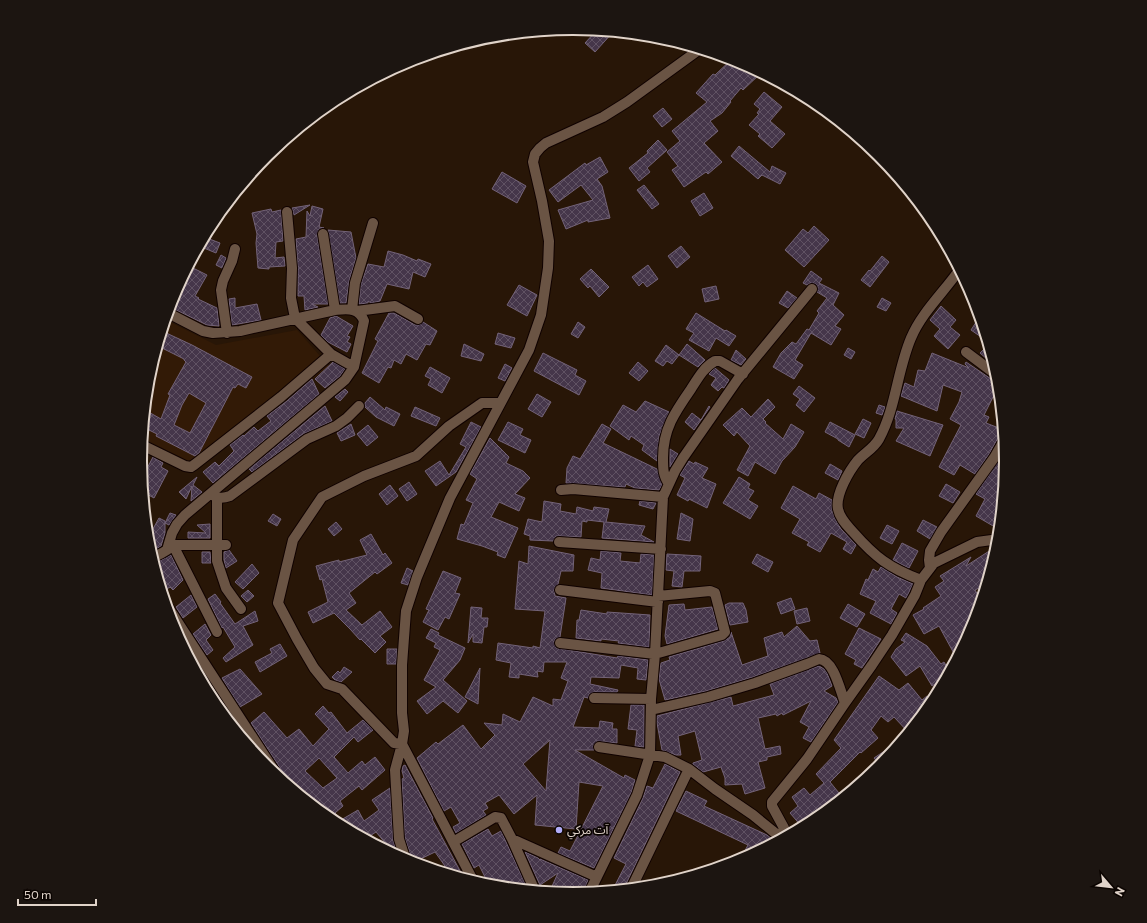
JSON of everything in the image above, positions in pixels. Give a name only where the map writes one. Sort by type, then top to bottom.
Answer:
[{"type":"street","points":[[403,853],[399,839],[396,765],[404,731],[402,713],[402,665],[406,611],[417,577],[450,498],[529,350],[541,315],[548,268],[549,241],[533,162],[535,154],[546,143],[603,117],[627,102],[694,53]]},
{"type":"street","points":[[287,212],[292,268],[291,298],[295,318],[331,354],[354,366]]},
{"type":"street","points":[[355,311],[355,283],[373,223]]},
{"type":"street","points":[[323,234],[335,310]]},
{"type":"street","points":[[227,333],[221,290],[235,249]]},
{"type":"street","points":[[921,580],[903,573],[886,563],[867,548],[842,519],[838,509],[838,496],[858,460],[872,450],[879,440],[888,420],[901,368],[917,326],[956,274]]},
{"type":"street","points":[[592,887],[637,795],[650,755],[650,710],[655,654],[663,497],[683,458],[743,374],[812,290]]},
{"type":"street","points":[[173,316],[203,331],[213,333],[227,333],[335,310],[355,311],[395,306],[418,319]]},
{"type":"street","points":[[217,632],[171,545],[172,533],[177,524],[185,515],[213,496],[345,380],[354,366],[364,321],[362,315],[355,311]]},
{"type":"street","points":[[966,352],[990,370]]},
{"type":"street","points":[[148,447],[185,466],[194,465],[281,397],[331,354]]},
{"type":"street","points":[[669,484],[663,471],[663,450],[667,429],[675,412],[704,369],[715,361],[743,374]]},
{"type":"street","points":[[402,744],[394,743],[342,689],[327,684],[314,668],[297,639],[278,603],[293,540],[322,497],[364,476],[416,456],[449,426],[482,403],[500,403]]},
{"type":"street","points":[[213,496],[223,498],[236,492],[307,439],[336,426],[359,406]]},
{"type":"street","points":[[930,568],[930,551],[941,532],[966,495],[988,467],[999,447]]},
{"type":"street","points":[[561,490],[573,489],[663,497]]},
{"type":"street","points":[[213,496],[217,561],[220,575],[226,588],[241,609]]},
{"type":"street","points":[[781,834],[784,828],[772,806],[772,802],[807,759],[892,635],[915,596],[921,580],[934,563],[969,545],[993,540]]},
{"type":"street","points":[[559,542],[661,549]]},
{"type":"street","points":[[171,545],[226,544]]},
{"type":"street","points":[[158,555],[167,550],[171,545]]},
{"type":"street","points":[[560,590],[658,599],[710,591],[716,593],[725,632],[722,635],[655,654],[560,643]]},
{"type":"street","points":[[178,623],[263,754]]},
{"type":"street","points":[[650,710],[708,697],[755,684],[819,659],[826,660],[832,669],[845,703]]},
{"type":"street","points":[[594,698],[651,699]]},
{"type":"street","points":[[402,744],[470,875]]},
{"type":"street","points":[[599,747],[671,759],[689,769],[753,815],[776,837]]},
{"type":"street","points":[[635,883],[689,769]]},
{"type":"street","points":[[453,842],[497,816],[502,819],[512,839],[532,885]]},
{"type":"street","points":[[512,839],[597,877]]},
{"type":"shaded area","points":[[171,322],[216,345],[297,330],[329,366],[195,468],[148,447],[155,378]]},
{"type":"building","points":[[592,36],[609,37],[595,52],[585,43]]},
{"type":"building","points":[[727,64],[757,77],[743,90],[741,88],[722,113],[710,121],[718,131],[704,143],[722,162],[708,174],[706,172],[684,187],[672,170],[678,166],[667,152],[680,141],[672,131],[707,102],[696,93],[713,74],[715,75]]},
{"type":"building","points":[[764,92],[782,107],[770,121],[785,134],[772,148],[758,136],[760,134],[749,125],[759,114],[757,113],[760,109],[754,104]]},
{"type":"building","points":[[663,108],[672,119],[662,127],[653,116]]},
{"type":"building","points":[[658,140],[667,150],[647,168],[650,172],[639,181],[629,168],[648,153],[647,151]]},
{"type":"building","points":[[739,146],[770,172],[772,166],[786,173],[780,184],[762,175],[758,179],[731,156]]},
{"type":"building","points":[[600,157],[608,172],[597,179],[602,186],[610,218],[588,222],[588,220],[566,229],[558,210],[593,200],[581,185],[558,202],[549,190],[585,163],[586,165]]},
{"type":"building","points":[[502,172],[526,186],[517,203],[492,189]]},
{"type":"building","points":[[644,185],[659,204],[652,209],[637,190]]},
{"type":"building","points":[[704,193],[713,208],[700,216],[691,201]]},
{"type":"building","points":[[310,205],[294,215],[292,208]]},
{"type":"building","points":[[312,206],[323,209],[319,227],[324,228],[319,229],[317,235],[328,304],[312,304],[318,307],[305,310],[304,296],[298,296],[296,239],[306,237],[307,211],[310,216]]},
{"type":"building","points":[[271,209],[272,212],[281,210],[283,241],[276,242],[275,258],[284,257],[285,266],[269,267],[269,269],[258,268],[256,243],[257,234],[252,213]]},
{"type":"building","points":[[814,226],[829,240],[804,267],[785,250],[803,229],[808,233]]},
{"type":"building","points":[[328,230],[351,232],[356,258],[349,281],[346,303],[340,303]]},
{"type":"building","points":[[210,239],[220,243],[216,253],[204,248]]},
{"type":"building","points":[[681,246],[690,257],[677,268],[668,256]]},
{"type":"building","points":[[388,251],[431,264],[425,277],[413,272],[409,289],[387,284],[380,301],[371,303],[368,301],[368,303],[359,304],[361,284],[368,264],[384,267]]},
{"type":"building","points":[[221,255],[226,258],[222,268],[216,265]]},
{"type":"building","points":[[882,256],[889,262],[870,287],[861,280]]},
{"type":"building","points":[[648,265],[658,279],[647,287],[643,282],[639,286],[632,277]]},
{"type":"building","points":[[193,268],[207,275],[195,296],[217,308],[219,326],[207,325],[175,309]]},
{"type":"building","points":[[591,269],[609,287],[599,297],[590,286],[588,288],[580,279]]},
{"type":"building","points":[[811,271],[822,279],[819,283],[839,293],[833,305],[844,315],[835,326],[841,329],[831,345],[811,333],[795,360],[803,365],[794,379],[773,367],[781,353],[792,342],[796,344],[807,329],[809,330],[819,313],[817,311],[827,298],[817,292],[818,287],[816,284],[810,283],[807,285],[803,283]]},
{"type":"building","points":[[519,285],[537,295],[527,316],[507,305]]},
{"type":"building","points":[[716,286],[719,299],[705,302],[702,289]]},
{"type":"building","points":[[787,291],[797,298],[788,308],[779,303]]},
{"type":"building","points":[[235,298],[235,308],[257,304],[261,320],[232,325],[229,299]]},
{"type":"building","points":[[882,298],[891,303],[886,311],[877,307]]},
{"type":"building","points":[[941,306],[956,320],[950,327],[960,335],[948,349],[934,336],[940,329],[930,320]]},
{"type":"building","points":[[389,313],[394,313],[415,325],[423,322],[437,331],[430,345],[426,344],[417,360],[406,354],[401,364],[394,360],[391,368],[388,367],[379,383],[362,373],[378,341],[375,339]]},
{"type":"building","points":[[696,313],[736,336],[729,346],[716,338],[709,351],[689,340],[694,333],[686,329]]},
{"type":"building","points":[[336,316],[353,326],[347,336],[350,337],[347,342],[351,344],[347,352],[328,342],[321,335],[330,318]]},
{"type":"building","points":[[578,322],[585,327],[578,338],[571,334]]},
{"type":"building","points":[[976,322],[981,337],[971,330]]},
{"type":"building","points":[[167,333],[252,377],[246,388],[238,384],[235,388],[233,387],[199,453],[195,456],[156,436],[157,434],[148,430],[150,413],[161,419],[170,395],[168,394],[186,362],[184,359],[163,348]],"holes":[[[189,393],[206,403],[190,433],[174,425],[182,405]]]},
{"type":"building","points":[[498,333],[515,338],[511,348],[495,344]]},
{"type":"building","points":[[464,344],[484,354],[481,361],[461,356]]},
{"type":"building","points":[[687,344],[705,360],[698,367],[679,355]]},
{"type":"building","points":[[666,345],[679,355],[672,364],[667,361],[663,366],[655,361]]},
{"type":"building","points":[[848,348],[855,352],[851,359],[844,355]]},
{"type":"building","points":[[984,349],[987,359],[980,353]]},
{"type":"building","points":[[736,350],[746,359],[741,365],[731,360]]},
{"type":"building","points":[[543,353],[577,370],[575,375],[586,381],[579,395],[534,371]]},
{"type":"building","points":[[932,353],[969,368],[965,364],[966,362],[992,380],[995,398],[993,397],[984,415],[989,417],[986,423],[998,428],[999,436],[975,474],[960,465],[954,475],[939,467],[961,425],[950,419],[959,402],[962,392],[943,385],[937,411],[901,396],[905,383],[914,387],[918,370],[925,371]]},
{"type":"building","points":[[333,362],[345,369],[340,376],[325,388],[315,379]]},
{"type":"building","points":[[638,362],[648,371],[639,381],[629,373]]},
{"type":"building","points":[[505,364],[512,368],[505,381],[498,378]]},
{"type":"building","points":[[430,367],[450,378],[442,393],[428,385],[431,379],[425,376]]},
{"type":"building","points":[[715,368],[729,380],[724,388],[722,387],[718,391],[711,385],[716,378],[709,374]]},
{"type":"building","points":[[312,379],[319,394],[213,483],[203,472],[215,462],[219,466],[234,451],[230,445],[254,427],[258,431],[271,421],[267,416]]},
{"type":"building","points":[[799,386],[815,398],[804,412],[796,405],[800,399],[793,394]]},
{"type":"building","points":[[345,389],[348,392],[340,401],[335,397]]},
{"type":"building","points":[[537,394],[551,402],[542,417],[528,409]]},
{"type":"building","points":[[370,397],[385,410],[386,407],[400,414],[394,426],[376,417],[365,407],[365,403]]},
{"type":"building","points":[[768,399],[775,407],[763,419],[766,422],[765,423],[783,439],[791,424],[804,432],[795,447],[782,461],[775,474],[755,462],[748,476],[737,470],[750,446],[737,432],[734,436],[723,425],[742,408],[751,417]]},
{"type":"building","points":[[645,401],[669,412],[659,436],[657,461],[642,450],[644,445],[631,436],[629,440],[610,426],[623,405],[636,412]]},
{"type":"building","points":[[879,405],[885,407],[882,415],[876,413]]},
{"type":"building","points":[[325,406],[332,421],[303,434],[252,472],[249,469]]},
{"type":"building","points":[[709,406],[710,407],[701,420]]},
{"type":"building","points":[[415,407],[440,418],[436,426],[411,416]]},
{"type":"building","points":[[897,411],[943,425],[930,456],[896,441],[904,428],[896,428],[895,419]]},
{"type":"building","points":[[692,413],[701,420],[694,430],[685,422]]},
{"type":"building","points":[[863,419],[871,423],[864,438],[855,434]]},
{"type":"building","points":[[471,422],[481,427],[456,472],[436,486],[425,471],[440,461],[449,475],[466,447],[460,444]]},
{"type":"building","points":[[508,422],[523,429],[520,435],[531,440],[525,453],[498,440]]},
{"type":"building","points":[[830,422],[855,435],[849,447],[825,432]]},
{"type":"building","points":[[351,424],[355,435],[341,441],[337,433]]},
{"type":"building","points":[[602,424],[611,429],[603,443],[657,469],[662,485],[659,490],[635,488],[626,484],[625,487],[566,483],[567,468],[573,456],[580,459]]},
{"type":"building","points":[[368,425],[378,437],[367,446],[357,434]]},
{"type":"building","points":[[490,438],[509,457],[506,463],[523,471],[530,478],[515,494],[525,498],[519,511],[499,502],[491,517],[518,528],[505,558],[497,555],[498,552],[457,539],[461,524],[464,525],[473,503],[466,500],[477,479],[470,474]]},
{"type":"building","points":[[670,449],[678,454],[670,467]]},
{"type":"building","points":[[153,457],[163,463],[161,467],[168,471],[154,498],[149,495],[147,468]]},
{"type":"building","points":[[1000,459],[999,489],[995,527],[976,516],[985,499],[976,494]]},
{"type":"building","points":[[689,461],[708,468],[702,478],[716,484],[707,508],[677,495],[685,478],[680,475]]},
{"type":"building","points":[[830,464],[842,471],[838,480],[825,473]]},
{"type":"building","points":[[197,477],[193,485],[202,492],[191,501],[192,486],[186,499],[179,492]]},
{"type":"building","points":[[739,477],[750,484],[748,488],[754,491],[748,500],[758,506],[750,519],[723,503]]},
{"type":"building","points":[[409,482],[417,494],[407,501],[399,489]]},
{"type":"building","points":[[946,484],[960,492],[953,503],[939,496]]},
{"type":"building","points":[[390,485],[398,496],[387,505],[379,494]]},
{"type":"building","points":[[793,486],[816,499],[819,493],[832,500],[832,510],[835,519],[841,529],[856,545],[851,554],[843,549],[847,542],[831,533],[820,552],[807,545],[809,542],[792,533],[800,519],[781,508]]},
{"type":"building","points":[[544,501],[561,504],[560,511],[576,514],[577,507],[593,511],[594,507],[609,509],[606,522],[645,526],[641,535],[654,542],[602,538],[604,522],[587,520],[587,522],[582,521],[581,537],[556,536],[553,541],[530,540],[530,536],[524,534],[528,519],[542,522]]},
{"type":"building","points":[[640,501],[656,503],[653,509],[639,505]]},
{"type":"building","points":[[170,513],[176,515],[169,525],[165,523]]},
{"type":"building","points":[[681,513],[693,519],[690,541],[677,539]]},
{"type":"building","points":[[273,514],[281,519],[277,526],[268,521]]},
{"type":"building","points":[[159,518],[165,521],[165,533],[161,546],[156,549],[155,545],[153,529]]},
{"type":"building","points":[[923,520],[937,527],[930,539],[917,531]]},
{"type":"building","points":[[336,522],[342,529],[334,536],[328,529]]},
{"type":"building","points":[[210,524],[210,538],[188,538],[188,532],[206,533],[197,525]]},
{"type":"building","points":[[887,525],[899,531],[892,544],[880,538]]},
{"type":"building","points":[[371,534],[383,555],[385,553],[392,563],[377,574],[375,572],[349,593],[356,603],[346,610],[362,625],[380,611],[392,627],[380,636],[386,642],[375,653],[334,613],[313,623],[308,612],[328,602],[322,579],[320,580],[316,566],[367,555],[360,540]]},
{"type":"building","points":[[902,543],[918,551],[909,568],[893,560]]},
{"type":"building","points":[[529,546],[574,555],[573,571],[561,571],[558,584],[554,589],[555,596],[566,598],[560,637],[555,639],[554,642],[556,648],[617,658],[618,656],[648,660],[646,680],[637,679],[638,668],[621,665],[619,678],[591,677],[590,684],[618,690],[617,692],[594,692],[589,694],[588,698],[584,697],[573,727],[599,728],[600,721],[613,723],[612,729],[617,729],[617,743],[597,741],[593,746],[594,750],[575,750],[624,778],[625,775],[635,780],[631,793],[594,868],[558,853],[561,847],[570,851],[603,786],[579,782],[576,829],[535,825],[537,795],[514,814],[499,795],[485,803],[488,808],[483,811],[486,815],[456,833],[453,827],[460,823],[451,807],[444,811],[417,758],[436,742],[438,744],[463,725],[481,749],[495,735],[484,723],[502,725],[503,714],[520,722],[533,697],[553,706],[553,699],[561,700],[568,681],[561,678],[567,662],[544,662],[543,672],[537,671],[538,677],[519,674],[519,678],[509,677],[511,663],[496,660],[498,643],[540,648],[545,611],[515,609],[519,561],[528,564]],"holes":[[[550,740],[546,791],[523,764]]]},
{"type":"building","points":[[229,550],[237,561],[226,568],[224,552]]},
{"type":"building","points":[[991,550],[980,587],[975,590],[978,595],[968,625],[954,654],[939,626],[924,634],[913,615],[924,609],[923,608],[941,596],[935,587],[944,581],[940,576],[971,557],[966,566]]},
{"type":"building","points":[[601,551],[621,553],[620,561],[640,563],[641,554],[654,555],[652,595],[601,588],[602,573],[588,570],[591,558],[600,560]]},
{"type":"building","points":[[202,552],[210,552],[211,563],[202,563]]},
{"type":"building","points":[[667,554],[701,556],[700,571],[684,571],[682,587],[672,586],[674,571],[666,570]]},
{"type":"building","points":[[757,554],[773,562],[768,572],[752,563]]},
{"type":"building","points":[[171,555],[183,580],[173,590],[170,587],[167,589],[159,561]]},
{"type":"building","points":[[252,564],[259,573],[243,589],[235,582]]},
{"type":"building","points":[[881,567],[897,577],[913,584],[906,598],[899,594],[891,609],[897,613],[891,624],[870,613],[876,601],[860,594],[866,579],[868,580],[873,569],[878,572]]},
{"type":"building","points":[[407,568],[413,571],[408,585],[401,583]]},
{"type":"building","points":[[443,571],[461,578],[455,593],[460,594],[449,619],[445,617],[438,630],[423,622],[429,610],[426,609]]},
{"type":"building","points":[[248,590],[254,596],[247,602],[241,596]]},
{"type":"building","points":[[215,594],[235,624],[255,611],[258,621],[243,626],[253,645],[226,662],[223,658],[235,647],[223,627],[222,628],[208,599]]},
{"type":"building","points":[[191,595],[197,607],[183,618],[176,607]]},
{"type":"building","points":[[791,598],[795,609],[781,614],[777,603]]},
{"type":"building","points":[[729,603],[743,603],[748,622],[730,625],[725,605]]},
{"type":"building","points":[[684,604],[685,610],[712,607],[718,629],[667,644],[665,636],[669,605]]},
{"type":"building","points":[[848,604],[865,614],[857,627],[840,618]]},
{"type":"building","points":[[471,607],[482,608],[481,618],[488,618],[487,627],[484,627],[482,643],[473,642],[473,634],[468,643]]},
{"type":"building","points":[[807,608],[810,621],[797,624],[794,611]]},
{"type":"building","points":[[581,610],[607,614],[607,612],[650,615],[649,647],[618,643],[619,641],[601,639],[601,641],[576,638],[577,620],[579,620]]},
{"type":"building","points":[[205,624],[211,635],[206,640],[213,650],[207,655],[193,634]]},
{"type":"building","points":[[797,626],[810,641],[817,640],[820,653],[753,677],[706,691],[665,700],[659,679],[661,663],[670,660],[669,657],[724,641],[730,637],[731,632],[742,665],[768,656],[764,638],[782,632],[784,637]]},
{"type":"building","points":[[859,628],[881,639],[862,668],[854,664],[856,660],[845,654]]},
{"type":"building","points":[[431,629],[439,633],[438,635],[465,648],[460,660],[443,680],[467,701],[458,713],[443,701],[427,714],[417,701],[436,687],[424,680],[440,650],[434,647],[436,643],[426,638]]},
{"type":"building","points":[[906,633],[927,646],[941,664],[944,662],[947,667],[938,682],[932,686],[920,666],[906,676],[891,657],[896,649],[905,642],[901,640]]},
{"type":"building","points":[[280,644],[287,656],[260,672],[255,662],[272,653],[270,649]]},
{"type":"building","points":[[387,649],[397,649],[396,664],[387,664]]},
{"type":"building","points":[[819,666],[827,673],[832,686],[824,691],[836,698],[838,702],[811,742],[803,738],[809,727],[800,722],[811,701],[783,715],[782,713],[777,716],[776,714],[758,718],[765,749],[780,746],[781,754],[767,757],[767,760],[758,762],[765,788],[745,794],[742,784],[725,785],[725,778],[721,767],[703,772],[693,764],[702,760],[695,731],[678,736],[681,755],[676,755],[662,750],[657,716],[731,697],[733,706],[774,695],[770,684]]},
{"type":"building","points":[[344,667],[352,672],[341,682],[335,680],[332,677],[338,671],[340,673]]},
{"type":"building","points":[[480,668],[478,704],[465,697]]},
{"type":"building","points":[[240,669],[262,694],[240,707],[222,678]]},
{"type":"building","points":[[879,676],[899,690],[908,683],[922,700],[927,696],[928,698],[905,729],[894,717],[888,722],[881,716],[871,730],[878,738],[861,753],[860,752],[830,782],[840,794],[799,823],[790,813],[798,806],[792,797],[804,788],[810,795],[824,783],[816,774],[841,748],[834,740]]},
{"type":"building","points":[[631,705],[644,705],[644,747],[635,746],[637,730],[628,729]]},
{"type":"building","points":[[323,706],[329,713],[331,712],[347,733],[363,720],[373,730],[358,742],[354,737],[334,757],[348,773],[362,761],[365,765],[375,757],[385,770],[362,790],[359,786],[340,801],[343,806],[335,813],[338,817],[314,800],[284,775],[251,723],[264,712],[287,738],[299,729],[313,746],[329,729],[315,714]],"holes":[[[319,758],[337,778],[323,788],[305,771]]]},
{"type":"building","points":[[890,748],[877,761],[874,758]]},
{"type":"building","points":[[665,764],[680,772],[626,884],[615,886],[626,864],[614,858],[643,798],[647,786],[653,788]]},
{"type":"building","points":[[405,765],[461,872],[443,867],[445,866],[435,852],[420,859],[411,856],[405,838],[402,779],[404,778],[402,771],[403,766]]},
{"type":"building","points":[[390,788],[393,840],[396,849],[387,845],[376,832],[370,836],[342,819],[358,810],[364,821],[379,810],[372,800]]},
{"type":"building","points":[[686,791],[707,801],[704,806],[767,835],[772,839],[744,853],[748,845],[676,811]]},
{"type":"building","points":[[488,829],[492,836],[501,831],[526,885],[486,879],[479,865],[474,868],[462,844]]},
{"type":"building","points":[[525,852],[540,860],[588,880],[585,888],[552,887],[558,873],[540,885]]},
{"type":"place","name":"آت مركي","points":[[559,830]]}]
